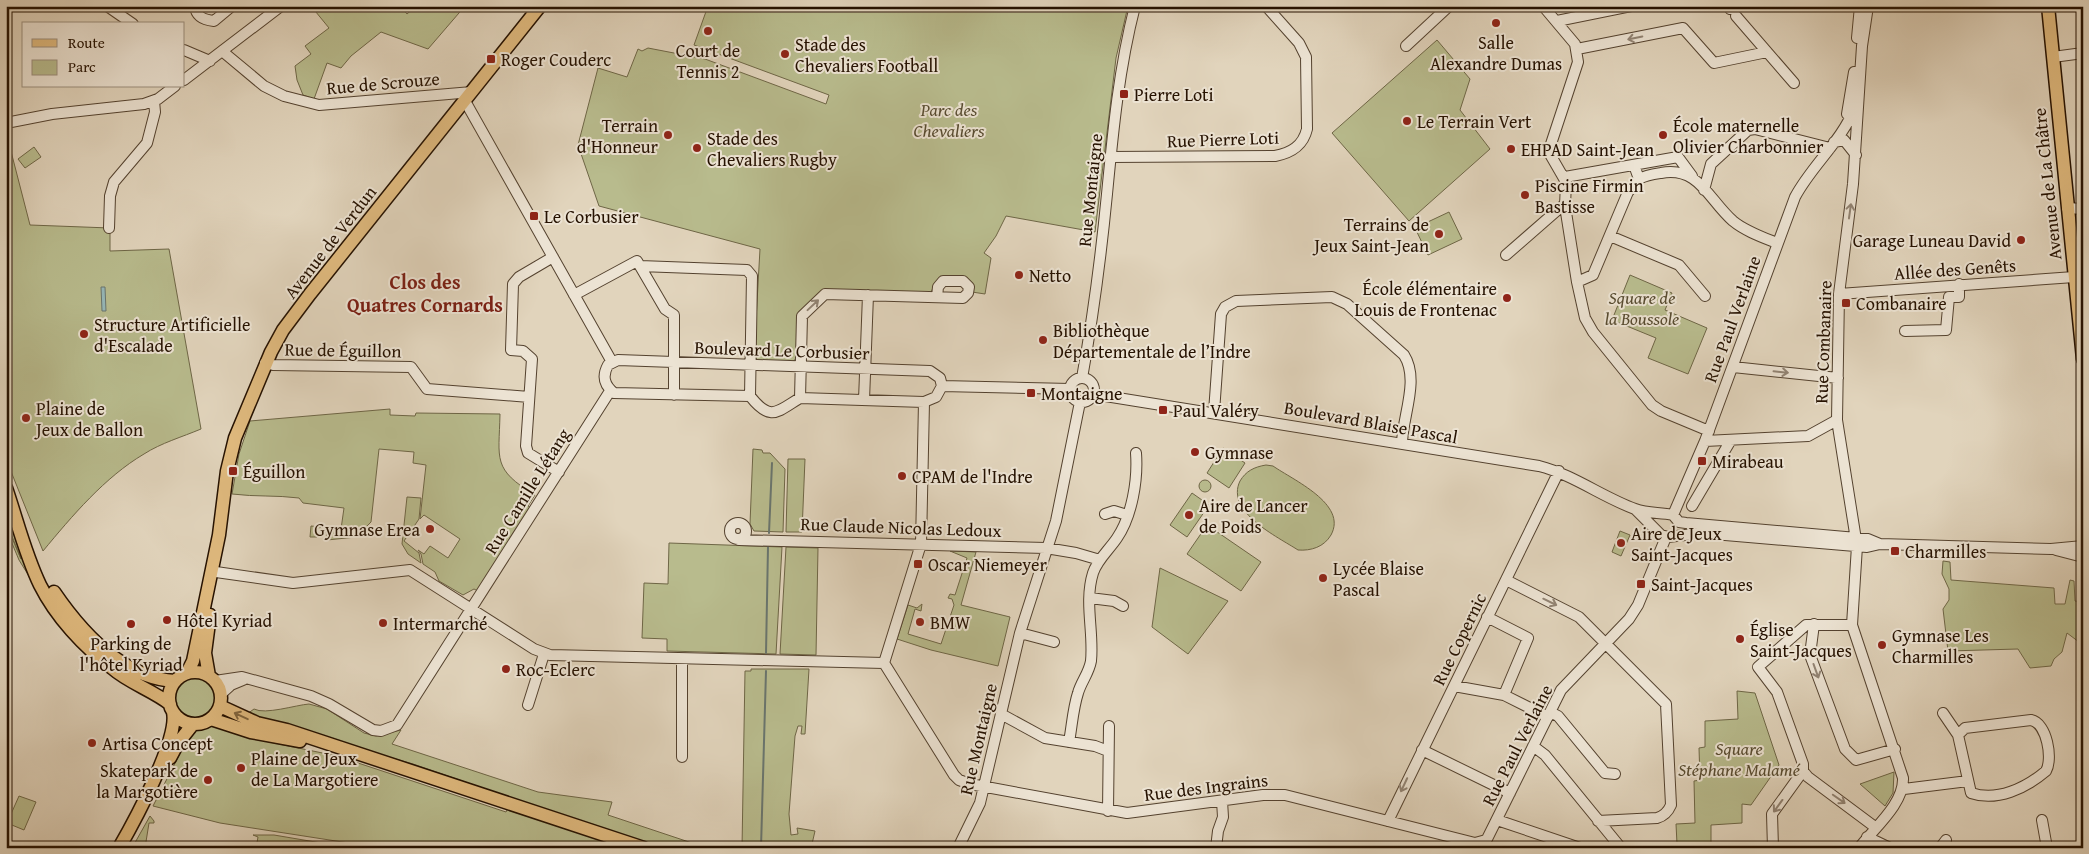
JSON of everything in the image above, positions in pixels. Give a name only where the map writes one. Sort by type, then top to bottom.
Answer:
[{"type":"main road","name":"Avenue de Verdun","points":[[187,673],[193,661],[218,535],[231,452],[241,420],[265,363],[283,330],[310,294],[540,6]]},
{"type":"main road","name":"Avenue de La Châtre","points":[[2048,6],[2083,359]]},
{"type":"main road","points":[[6,488],[24,540],[61,602],[96,641],[137,673],[149,678],[175,682]]},
{"type":"main road","name":"Avenue de Verdun","points":[[212,678],[205,653],[216,572],[218,535]]},
{"type":"main road","points":[[24,540],[25,548],[41,587],[75,633],[114,670],[158,695],[172,708],[178,718],[194,724]]},
{"type":"main road","points":[[119,848],[163,758],[174,729],[171,688],[175,682],[187,673],[202,673],[212,678],[221,700],[257,723],[286,730],[644,848]]},
{"type":"main road","points":[[211,719],[221,700]]},
{"type":"main road","points":[[126,848],[178,743],[194,724],[211,719],[251,732],[354,752]]},
{"type":"street","points":[[107,6],[130,22]]},
{"type":"street","points":[[195,6],[199,16],[205,20],[214,21],[232,6]]},
{"type":"street","points":[[185,79],[281,6]]},
{"type":"street","name":"Rue Montaigne","points":[[1082,378],[1095,298],[1110,157],[1123,60],[1135,6]]},
{"type":"street","name":"Rue Pierre Loti","points":[[1110,157],[1275,156],[1296,148],[1305,138],[1307,129],[1306,57],[1298,44],[1266,6]]},
{"type":"street","points":[[1406,46],[1449,6]]},
{"type":"street","points":[[1543,6],[1557,21],[1577,49],[1578,62],[1550,147],[1551,156],[1565,177],[1566,206],[1578,282],[1588,325],[1652,405],[1661,411],[1709,431]]},
{"type":"street","points":[[1557,21],[1631,6]]},
{"type":"street","points":[[1832,145],[1846,117],[1852,94],[1860,6]]},
{"type":"street","name":"Rue Combanaire","points":[[1705,441],[1808,436],[1837,420],[1839,294],[1856,155],[1862,46],[1868,6]]},
{"type":"street","points":[[1732,10],[1794,84]]},
{"type":"street","points":[[1577,49],[1683,28],[1714,63],[1767,52]]},
{"type":"street","points":[[185,50],[210,61]]},
{"type":"street","name":"Rue de Scrouze","points":[[222,51],[264,86],[284,96],[319,105],[469,97]]},
{"type":"street","points":[[2053,57],[2083,52]]},
{"type":"street","points":[[6,123],[52,114],[154,101],[172,88]]},
{"type":"street","points":[[469,97],[553,257],[612,362],[608,365],[604,377],[610,390],[617,394],[750,396]]},
{"type":"street","name":"Rue Combanaire","points":[[1832,145],[1846,127],[1859,97]]},
{"type":"street","points":[[109,228],[110,196],[114,182],[147,143],[155,112],[154,101]]},
{"type":"street","points":[[1704,190],[1711,164],[1748,130],[1755,129],[1832,145],[1844,140],[1856,155]]},
{"type":"street","name":"Rue Paul Verlaine","points":[[1672,517],[1709,431],[1777,243],[1798,191],[1832,145]]},
{"type":"street","points":[[1565,177],[1678,157],[1704,190],[1734,222],[1746,230],[1777,243]]},
{"type":"street","points":[[1634,165],[1639,179]]},
{"type":"street","points":[[1578,282],[1593,275],[1628,192],[1639,179],[1643,176],[1672,171],[1687,174],[1696,180]]},
{"type":"street","points":[[1506,255],[1561,207],[1566,206]]},
{"type":"street","points":[[2067,208],[2083,209]]},
{"type":"street","points":[[1610,236],[1679,265],[1706,296]]},
{"type":"street","points":[[553,257],[519,277],[513,284],[511,350],[523,351],[532,359],[526,446],[528,453],[559,472]]},
{"type":"street","points":[[574,295],[637,261],[665,309],[674,315],[674,395]]},
{"type":"street","points":[[640,266],[747,270],[752,276],[750,396],[760,407],[773,412],[786,409],[800,398],[924,402],[936,398],[942,386],[1070,389]]},
{"type":"street","name":"Allée des Genêts","points":[[1839,294],[2074,277]]},
{"type":"street","points":[[1905,331],[1946,330],[1950,297],[1959,298],[1959,284]]},
{"type":"street","points":[[800,398],[802,316],[825,294],[938,297]]},
{"type":"street","points":[[864,400],[868,295]]},
{"type":"street","points":[[1214,412],[1221,314],[1225,307],[1236,301],[1332,297],[1342,301],[1404,355],[1408,361],[1411,375],[1402,444]]},
{"type":"street","name":"Boulevard Le Corbusier","points":[[612,362],[674,362],[930,371],[940,378],[942,386]]},
{"type":"street","name":"Rue de Éguillon","points":[[265,363],[273,365],[411,368],[427,388],[529,397]]},
{"type":"street","points":[[1733,366],[1838,378]]},
{"type":"street","points":[[1082,378],[1092,385],[1093,394],[1088,400],[1080,402],[1072,396],[1070,389],[1074,381],[1082,378]]},
{"type":"street","name":"Rue Camille Létang","points":[[212,678],[249,678],[311,696],[329,704],[373,730],[390,729],[402,720],[610,390]]},
{"type":"street","name":"Boulevard Blaise Pascal","points":[[1093,394],[1214,412],[1559,471],[1635,509],[1657,528],[1670,536]]},
{"type":"street","points":[[216,572],[293,583],[410,570],[544,654],[884,663],[921,544],[924,402]]},
{"type":"street","name":"Rue Montaigne","points":[[958,848],[976,816],[985,786],[1020,633],[1056,521],[1080,402]]},
{"type":"street","points":[[1837,420],[1857,542],[1852,625],[1895,749],[1901,768],[1904,789],[1897,801],[1859,848]]},
{"type":"street","points":[[1692,506],[1731,440]]},
{"type":"street","points":[[1069,742],[1078,692],[1091,661],[1090,598],[1093,574],[1100,560],[1118,536],[1126,515],[1134,489],[1137,467],[1136,454]]},
{"type":"street","name":"Rue Copernic","points":[[1388,821],[1559,471]]},
{"type":"street","name":"Boulevard Blaise Pascal","points":[[1635,509],[1672,517],[1857,542]]},
{"type":"street","points":[[1105,514],[1114,510],[1126,515]]},
{"type":"street","points":[[1657,528],[1658,520],[1672,517],[1680,528],[1670,536]]},
{"type":"street","points":[[736,524],[743,525],[750,535],[739,540],[735,539],[730,533],[732,526],[736,524]]},
{"type":"street","points":[[1670,536],[1702,533],[1857,542],[1867,547],[1880,544],[2057,550],[2081,546]]},
{"type":"street","name":"Rue Claude Nicolas Ledoux","points":[[750,535],[1046,548],[1076,552],[1100,560]]},
{"type":"street","name":"Rue Paul Verlaine","points":[[1485,844],[1565,685],[1624,626],[1638,605],[1670,536]]},
{"type":"street","points":[[2057,550],[2083,557]]},
{"type":"street","points":[[1506,580],[1579,617],[1666,704],[1671,805],[1666,814],[1657,818],[1598,821]]},
{"type":"street","points":[[1090,598],[1114,601],[1122,606]]},
{"type":"street","points":[[1487,617],[1528,638],[1504,695]]},
{"type":"street","points":[[1772,848],[1772,814],[1803,771],[1803,764],[1778,692],[1758,667],[1800,628],[1814,624],[1852,625]]},
{"type":"street","points":[[1814,624],[1810,655],[1845,749],[1856,760],[1895,749]]},
{"type":"street","points":[[1020,633],[1054,642]]},
{"type":"street","points":[[528,705],[544,654]]},
{"type":"street","points":[[682,659],[682,757]]},
{"type":"street","name":"Rue des Ingrains","points":[[884,663],[954,775],[959,780],[970,784],[1108,811],[1148,812],[1263,795],[1285,795],[1485,844]]},
{"type":"street","points":[[221,700],[231,685],[249,678]]},
{"type":"street","points":[[1454,686],[1504,695],[1558,716],[1605,773],[1615,774]]},
{"type":"street","points":[[1943,713],[1958,735],[1972,793],[1995,796],[2017,788],[2042,775],[2048,768],[2044,729],[2039,723],[2031,720],[1965,728],[1958,735]]},
{"type":"street","points":[[1001,714],[1038,735],[1108,751]]},
{"type":"street","points":[[1108,811],[1109,726]]},
{"type":"street","points":[[1533,746],[1543,753],[1621,848]]},
{"type":"street","points":[[1422,750],[1510,793]]},
{"type":"street","points":[[1803,771],[1808,777],[1876,827]]},
{"type":"street","points":[[1904,789],[1968,781]]},
{"type":"street","points":[[1216,848],[1218,831],[1223,817],[1222,801]]},
{"type":"street","points":[[1497,820],[1580,848]]},
{"type":"street","points":[[2042,820],[2046,848]]},
{"type":"street","points":[[1867,837],[1890,848]]},
{"type":"green space","points":[[311,6],[345,6],[348,9],[352,6],[400,6],[407,14],[416,6],[465,6],[428,49],[381,32],[351,56],[341,68],[327,63],[314,99],[303,95],[297,80],[295,66],[311,54],[305,46],[329,28]]},
{"type":"green space","name":"Parc des Chevaliers","points":[[708,6],[1128,6],[1116,58],[1095,232],[1006,216],[996,236],[984,253],[991,258],[985,294],[972,292],[964,279],[933,288],[930,294],[824,292],[800,315],[797,358],[792,362],[758,361],[754,356],[760,249],[599,206],[578,145],[598,68],[627,77],[638,49],[642,51],[648,48],[705,59],[826,104],[829,95],[694,45]]},
{"type":"green space","name":"Le Terrain Vert","points":[[1437,40],[1470,79],[1460,110],[1490,149],[1409,221],[1332,133]]},
{"type":"green space","points":[[6,132],[30,225],[110,228],[110,251],[169,249],[201,429],[164,443],[130,463],[77,511],[43,551],[6,459]]},
{"type":"green space","points":[[34,147],[41,157],[25,168],[18,159]]},
{"type":"green space","name":"Terrains de Jeux Saint-Jean","points":[[1449,212],[1462,239],[1428,255],[1415,228]]},
{"type":"green space","name":"Square de la Boussole","points":[[1630,275],[1672,293],[1665,310],[1707,328],[1688,374],[1648,358],[1656,338],[1612,320]]},
{"type":"green space","points":[[390,409],[390,415],[415,416],[416,413],[500,414],[499,453],[501,462],[511,478],[535,495],[528,506],[531,508],[478,591],[474,589],[463,595],[439,581],[435,572],[423,564],[418,550],[424,554],[430,546],[448,558],[460,539],[424,515],[420,519],[426,465],[413,463],[414,452],[379,449],[371,522],[356,537],[327,540],[327,532],[318,531],[317,537],[310,537],[311,526],[341,529],[344,508],[303,503],[299,498],[232,494],[239,454],[250,421]]},
{"type":"green space","points":[[1223,448],[1245,463],[1229,488],[1207,473]]},
{"type":"green space","points":[[753,449],[762,450],[763,453],[770,453],[785,469],[783,532],[754,531],[750,524]]},
{"type":"green space","points":[[788,459],[805,459],[802,532],[786,532]]},
{"type":"green space","points":[[1266,465],[1273,466],[1305,486],[1325,503],[1332,513],[1334,524],[1331,535],[1325,543],[1312,549],[1298,550],[1267,531],[1246,513],[1240,503],[1237,492],[1240,481],[1251,470]]},
{"type":"green space","points":[[1203,480],[1207,480],[1211,486],[1207,492],[1203,492],[1199,488],[1199,484]]},
{"type":"green space","name":"Aire de Lancer de Poids","points":[[1192,493],[1209,505],[1187,537],[1170,525]]},
{"type":"green space","points":[[407,497],[421,498],[419,519],[404,541],[419,553],[421,563],[408,554],[402,544]]},
{"type":"green space","points":[[6,501],[32,581],[19,560],[6,529],[6,524],[21,559],[6,521]]},
{"type":"green space","points":[[1207,525],[1261,562],[1241,591],[1187,554]]},
{"type":"green space","name":"Aire de Jeux Saint-Jacques","points":[[1620,531],[1630,535],[1621,556],[1612,552]]},
{"type":"green space","points":[[669,543],[782,547],[776,654],[667,651],[667,639],[642,638],[644,583],[668,584]]},
{"type":"green space","points":[[786,547],[818,548],[816,655],[780,654]]},
{"type":"green space","points":[[950,551],[976,552],[961,605],[1010,617],[998,666],[931,650],[897,639],[908,605],[917,608],[922,604],[921,611],[915,609],[908,634],[941,644],[954,605],[952,599],[948,598],[950,594],[955,595],[967,558]]},
{"type":"green space","points":[[1943,561],[1950,562],[1951,580],[2054,588],[2055,604],[2065,604],[2070,580],[2074,581],[2075,601],[2083,602],[2083,645],[2067,633],[2062,652],[2054,659],[2051,666],[2030,668],[2018,649],[1948,651],[1943,609],[1949,600],[1949,589],[1942,574]]},
{"type":"green space","points":[[1160,568],[1228,601],[1188,654],[1152,627]]},
{"type":"green space","points":[[751,669],[809,669],[805,734],[801,734],[802,726],[798,726],[795,736],[789,814],[791,835],[798,834],[797,828],[815,831],[812,844],[825,848],[742,848],[745,671],[751,671]]},
{"type":"green space","points":[[192,677],[200,677],[211,683],[217,698],[211,713],[200,719],[192,719],[181,713],[175,702],[175,694],[181,683]]},
{"type":"green space","name":"Square Stéphane Malamé","points":[[1737,691],[1755,693],[1779,765],[1751,805],[1742,804],[1742,823],[1711,825],[1711,844],[1677,844],[1676,824],[1695,823],[1694,781],[1700,780],[1699,748],[1705,747],[1705,721],[1738,719]]},
{"type":"green space","points":[[309,704],[327,709],[364,733],[376,736],[401,730],[392,744],[538,792],[612,802],[608,815],[707,848],[657,848],[413,764],[354,747],[301,728],[247,714],[254,709],[265,711]]},
{"type":"green space","name":"Plaine de Jeux de La Margotiere","points":[[216,725],[245,737],[337,756],[506,812],[508,808],[626,848],[381,848],[220,823],[153,806],[189,736],[197,729]]},
{"type":"green space","points":[[1894,772],[1893,793],[1885,806],[1860,784]]},
{"type":"green space","points":[[19,796],[36,802],[24,830],[7,823]]},
{"type":"green space","points":[[150,816],[154,823],[149,823],[145,848],[132,848]]},
{"type":"green space","points":[[253,835],[274,835],[351,848],[256,848],[258,837]]},
{"type":"water","points":[[101,287],[105,287],[106,311],[102,311]]},
{"type":"waterway","points":[[769,533],[772,463]]},
{"type":"waterway","points":[[766,653],[768,547]]},
{"type":"waterway","points":[[761,848],[766,671]]},
{"type":"place","name":"Salle Alexandre Dumas","points":[[1496,23]]},
{"type":"place","name":"Court de Tennis 2","points":[[708,31]]},
{"type":"place","name":"Stade des Chevaliers Football","points":[[785,54]]},
{"type":"place","name":"Roger Couderc","points":[[491,59]]},
{"type":"place","name":"Pierre Loti","points":[[1124,94]]},
{"type":"place","name":"Le Terrain Vert","points":[[1407,121]]},
{"type":"place","name":"Terrain d'Honneur","points":[[668,135]]},
{"type":"place","name":"École maternelle Olivier Charbonnier","points":[[1663,135]]},
{"type":"place","name":"Stade des Chevaliers Rugby","points":[[697,148]]},
{"type":"place","name":"EHPAD Saint-Jean","points":[[1511,149]]},
{"type":"place","name":"Piscine Firmin Bastisse","points":[[1525,195]]},
{"type":"place","name":"Le Corbusier","points":[[534,216]]},
{"type":"place","name":"Terrains de Jeux Saint-Jean","points":[[1439,234]]},
{"type":"place","name":"Garage Luneau David","points":[[2021,240]]},
{"type":"place","name":"Netto","points":[[1019,275]]},
{"type":"place","name":"École élémentaire Louis de Frontenac","points":[[1507,298]]},
{"type":"place","name":"Combanaire","points":[[1846,303]]},
{"type":"place","name":"Structure Artificielle d'Escalade","points":[[84,334]]},
{"type":"place","name":"Bibliothèque Départementale de l’Indre","points":[[1043,340]]},
{"type":"place","name":"Montaigne","points":[[1031,393]]},
{"type":"place","name":"Paul Valéry","points":[[1163,410]]},
{"type":"place","name":"Plaine de Jeux de Ballon","points":[[26,418]]},
{"type":"place","name":"Gymnase","points":[[1195,452]]},
{"type":"place","name":"Mirabeau","points":[[1702,461]]},
{"type":"place","name":"Éguillon","points":[[233,471]]},
{"type":"place","name":"CPAM de l'Indre","points":[[902,476]]},
{"type":"place","name":"Aire de Lancer de Poids","points":[[1189,515]]},
{"type":"place","name":"Gymnase Erea","points":[[430,529]]},
{"type":"place","name":"Aire de Jeux Saint-Jacques","points":[[1621,543]]},
{"type":"place","name":"Charmilles","points":[[1895,551]]},
{"type":"place","name":"Oscar Niemeyer","points":[[918,564]]},
{"type":"place","name":"Lycée Blaise Pascal","points":[[1323,578]]},
{"type":"place","name":"Saint-Jacques","points":[[1641,584]]},
{"type":"place","name":"Hôtel Kyriad","points":[[167,620]]},
{"type":"place","name":"BMW","points":[[920,622]]},
{"type":"place","name":"Intermarché","points":[[383,623]]},
{"type":"place","name":"Parking de l'hôtel Kyriad","points":[[131,624]]},
{"type":"place","name":"Église Saint-Jacques","points":[[1740,639]]},
{"type":"place","name":"Gymnase Les Charmilles","points":[[1882,645]]},
{"type":"place","name":"Roc-Eclerc","points":[[506,669]]},
{"type":"place","name":"Artisa Concept","points":[[92,743]]},
{"type":"place","name":"Plaine de Jeux de La Margotiere","points":[[241,768]]},
{"type":"place","name":"Skatepark de la Margotière","points":[[208,780]]},
{"type":"district","name":"Clos des Quatres Cornards","points":[[425,292]]}]
